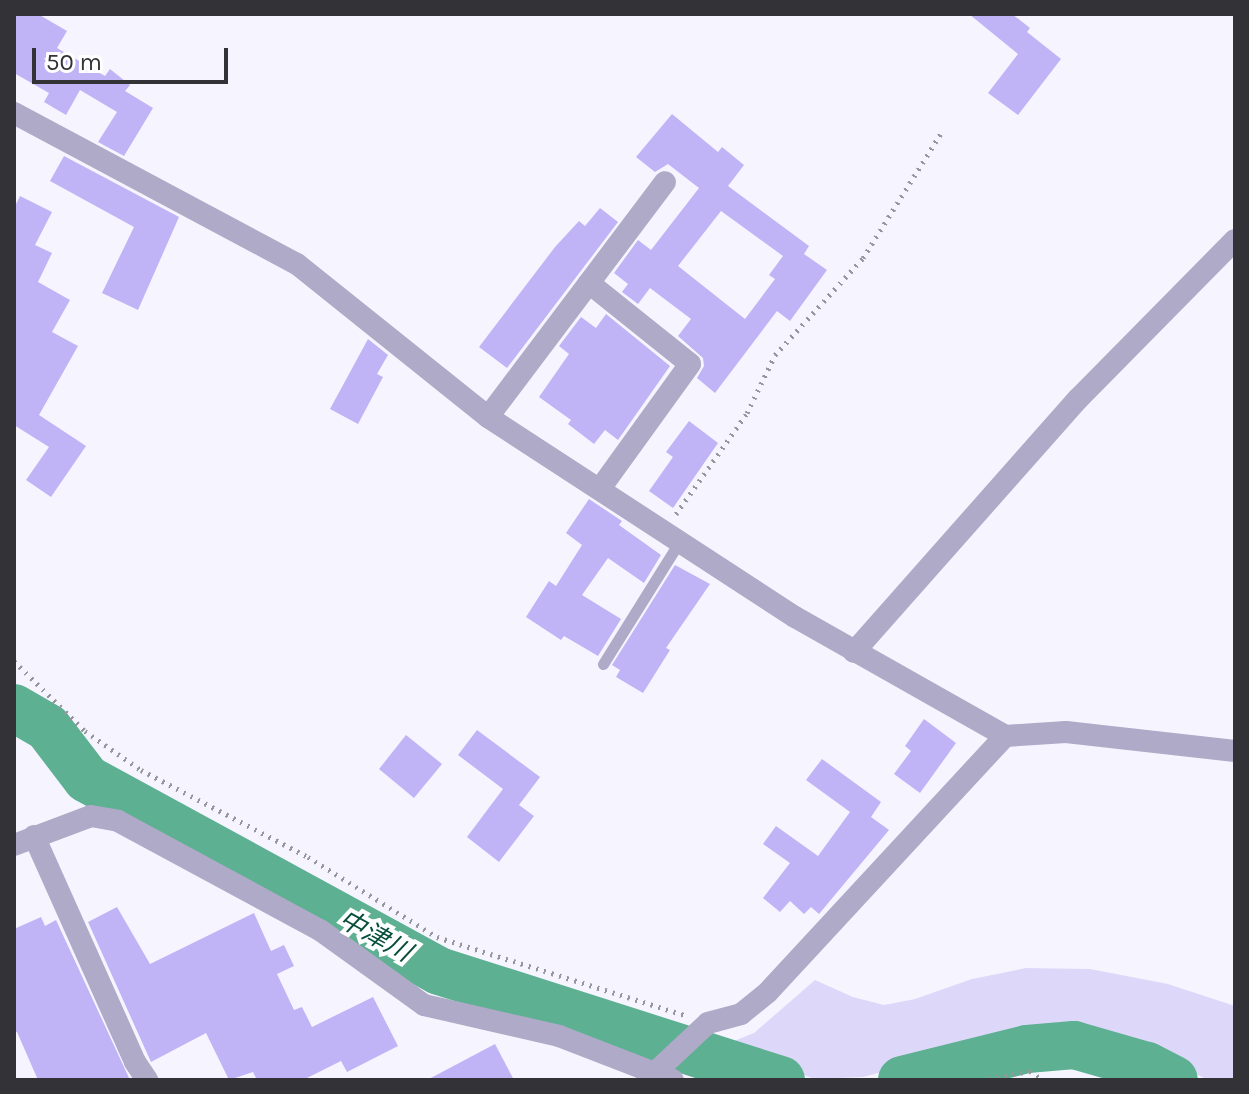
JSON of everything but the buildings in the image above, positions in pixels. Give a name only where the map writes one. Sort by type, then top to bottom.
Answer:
[{"type":"street","points":[[14,113],[297,264],[488,417],[854,652],[1005,736],[1066,732],[1232,746]]},
{"type":"street","points":[[488,417],[665,182]]},
{"type":"street","points":[[854,652],[1078,399],[1235,240]]},
{"type":"street","points":[[589,283],[690,364],[600,489]]},
{"type":"street","points":[[649,1076],[708,1023],[741,1014],[768,992],[1005,736]]},
{"type":"street","points":[[147,1080],[135,1062],[24,841],[91,816],[118,821],[320,930],[424,1005],[559,1036],[649,1076],[673,1080]]},
{"type":"lane","points":[[603,664],[672,536]]},
{"type":"path","points":[[672,536],[747,413],[775,355],[863,258],[943,130]]},
{"type":"path","points":[[14,661],[85,731],[141,770],[308,857],[437,937],[708,1023]]},
{"type":"path","points":[[981,1080],[1030,1071],[1043,1080]]},
{"type":"shaded area","points":[[1026,968],[1090,969],[1168,984],[1235,1006],[1235,1080],[1208,1080],[1142,1047],[1042,1030],[863,1077],[815,1079],[719,1047],[754,1033],[815,980],[853,997],[884,1005],[915,999],[972,979]]},
{"type":"waterway","name":"中津川","points":[[14,708],[48,728],[87,779],[439,971],[781,1080]]},
{"type":"waterway","name":"中津川","points":[[902,1080],[1027,1049],[1074,1045],[1147,1066],[1174,1080]]}]
